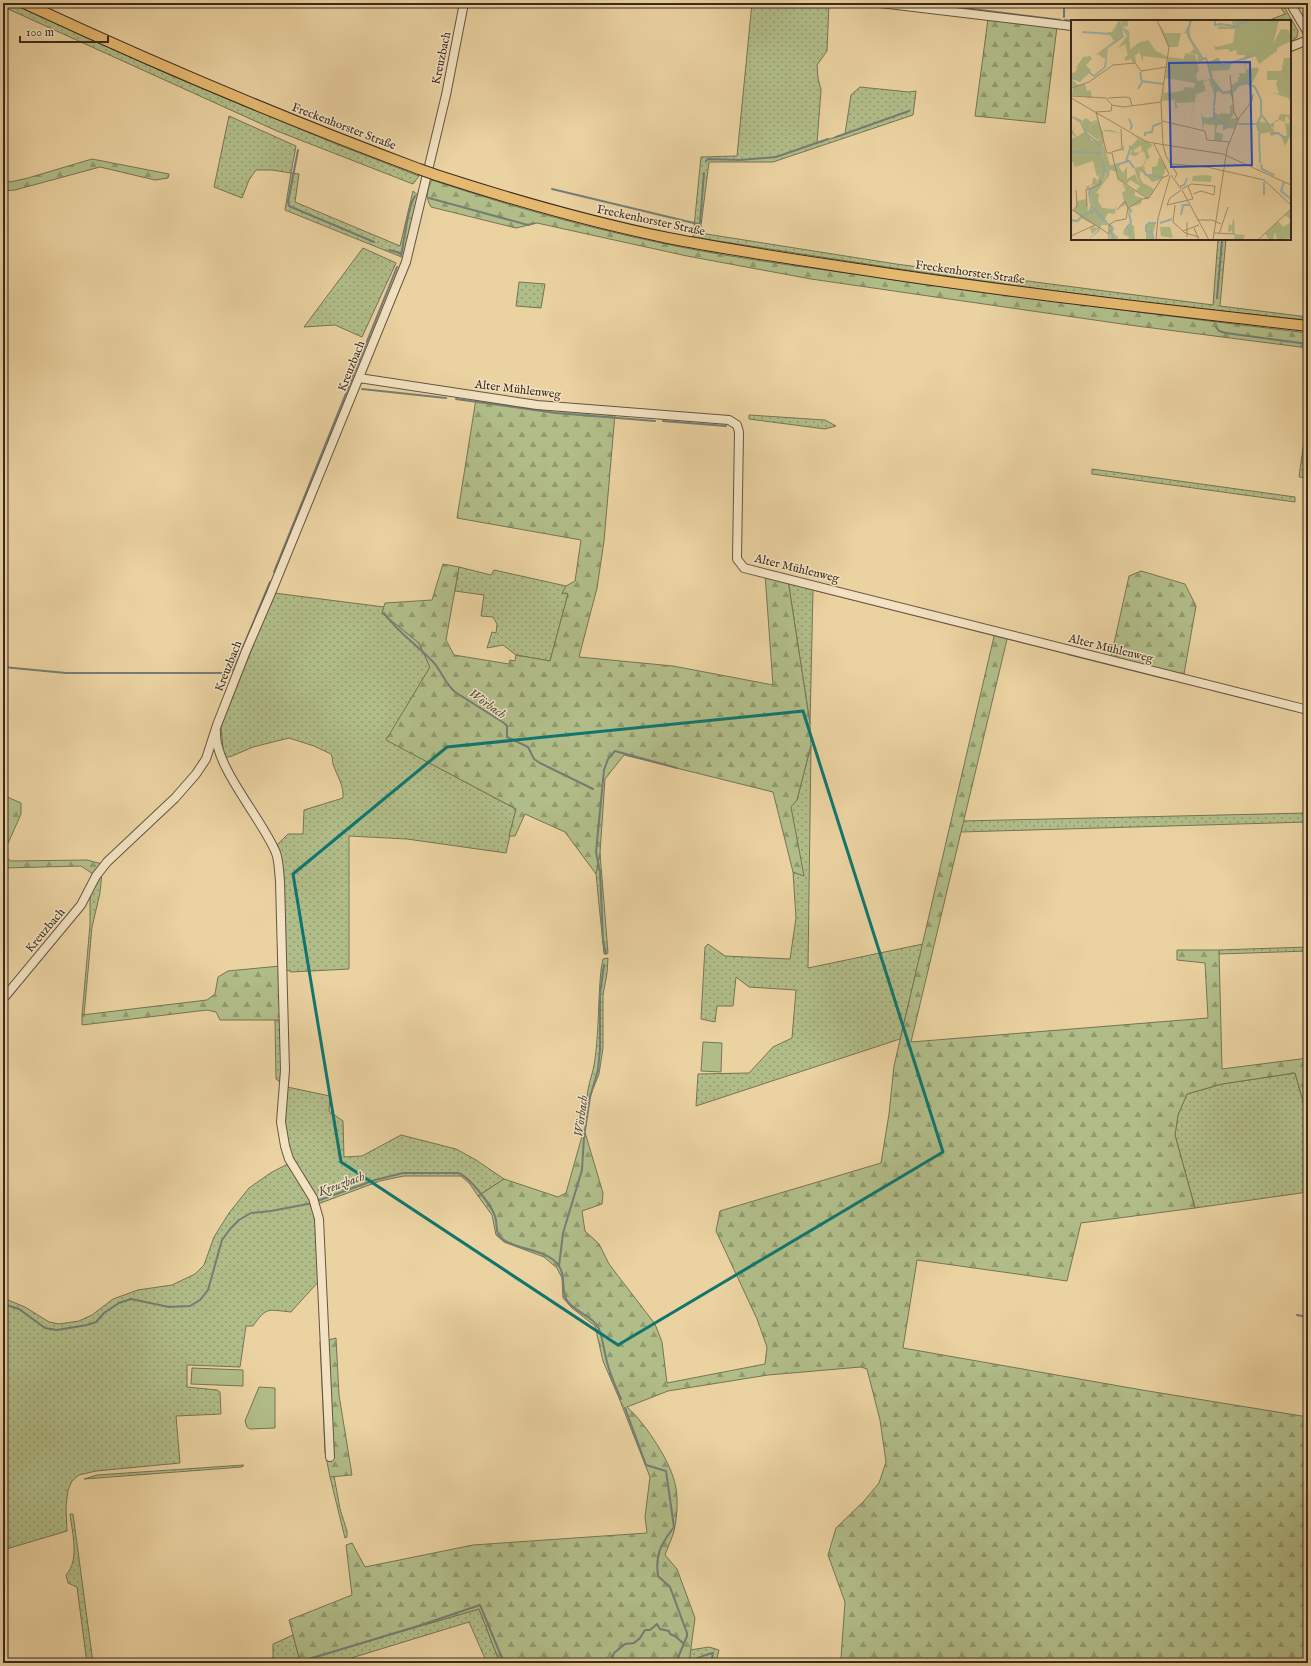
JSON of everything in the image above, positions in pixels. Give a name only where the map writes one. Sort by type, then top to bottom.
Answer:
[{"type":"main road","name":"Freckenhorster Straße","points":[[24,3],[258,106],[418,169],[505,197],[578,217],[698,243],[814,263],[976,287],[1308,326]]},
{"type":"street","name":"Kreuzbach","points":[[3,999],[81,905],[96,876],[107,862],[175,798],[196,774],[206,759],[217,725],[360,378],[406,262],[446,95],[464,3]]},
{"type":"street","points":[[880,3],[1071,26]]},
{"type":"street","points":[[1290,3],[1308,33]]},
{"type":"street","points":[[1291,47],[1308,40]]},
{"type":"street","name":"Alter Mühlenweg","points":[[360,378],[537,405],[729,420],[737,425],[739,432],[737,559],[744,568],[1308,710]]},
{"type":"street","name":"Kreuzbach","points":[[217,725],[216,738],[222,759],[276,854],[280,881],[285,1070],[281,1122],[289,1159],[313,1198],[319,1219],[330,1457]]},
{"type":"street","points":[[206,759],[214,756],[222,759]]},
{"type":"highlighted area","points":[[803,711],[943,1152],[618,1345],[341,1162],[293,874],[447,747]]},
{"type":"green space","points":[[3,3],[12,3],[170,75],[336,144],[419,176],[413,184],[277,131],[6,8],[3,8]]},
{"type":"green space","points":[[752,3],[829,3],[827,51],[817,65],[821,90],[817,143],[845,134],[851,95],[860,87],[909,92],[916,91],[913,115],[773,162],[709,162],[700,233],[896,264],[1213,305],[1218,240],[1226,240],[1220,306],[1308,317],[1308,320],[1154,304],[1077,294],[693,237],[701,157],[737,156]]},
{"type":"green space","points":[[1278,3],[1282,3],[1298,31],[1297,37],[1291,42],[1291,20],[1270,20],[1285,14]]},
{"type":"green space","points":[[988,19],[1057,27],[1045,123],[975,116]]},
{"type":"green space","points":[[229,116],[296,146],[291,173],[272,170],[256,170],[249,180],[242,198],[214,187]]},
{"type":"green space","points":[[92,159],[169,174],[168,178],[155,180],[100,167],[15,190],[3,191],[3,178],[10,182]]},
{"type":"green space","points":[[291,173],[299,174],[295,202],[400,246],[413,191],[419,196],[404,258],[285,210]]},
{"type":"green space","points":[[432,180],[562,220],[696,250],[811,268],[1308,333],[1308,348],[1129,325],[811,279],[687,256],[537,223],[516,228],[431,207],[427,194]]},
{"type":"green space","points":[[363,248],[396,263],[362,337],[335,325],[304,327]]},
{"type":"green space","points":[[519,282],[545,284],[541,308],[516,306]]},
{"type":"green space","points":[[476,399],[615,414],[604,541],[597,588],[579,657],[673,666],[773,685],[765,574],[788,580],[810,724],[811,745],[797,800],[791,807],[804,876],[793,872],[773,792],[624,755],[605,779],[600,853],[596,874],[565,832],[525,814],[515,836],[509,836],[516,809],[386,740],[430,667],[419,643],[382,613],[385,603],[432,600],[443,564],[459,567],[446,640],[454,655],[509,664],[510,660],[515,661],[516,655],[550,661],[568,594],[562,593],[566,586],[575,581],[581,540],[457,518]]},
{"type":"green space","points":[[749,415],[825,420],[836,426],[825,429],[749,419]]},
{"type":"green space","points":[[1306,426],[1308,427],[1308,478],[1299,477]]},
{"type":"green space","points":[[1092,469],[1295,497],[1295,502],[1092,474]]},
{"type":"green space","points":[[459,567],[491,575],[494,570],[566,586],[563,593],[568,594],[550,661],[516,655],[503,645],[487,648],[492,632],[496,633],[497,624],[493,617],[481,616],[484,595],[455,591]]},
{"type":"green space","points":[[1141,571],[1185,584],[1196,606],[1184,674],[1111,657],[1129,576]]},
{"type":"green space","points":[[788,580],[995,632],[995,635],[813,590],[810,724]]},
{"type":"green space","points":[[274,593],[384,607],[382,613],[419,643],[430,667],[387,740],[516,809],[506,853],[407,839],[349,836],[349,969],[291,972],[287,970],[285,966],[276,846],[288,834],[303,834],[304,810],[343,798],[341,785],[331,754],[314,746],[289,738],[253,747],[224,758],[221,727]]},
{"type":"green space","points":[[995,632],[1008,635],[911,1042],[1208,1018],[1205,963],[1177,960],[1177,950],[1219,950],[1222,1069],[1308,1058],[1308,1119],[1295,1073],[1222,1084],[1187,1094],[1178,1115],[1175,1135],[1195,1208],[1081,1223],[1067,1281],[917,1260],[903,1348],[1142,1390],[1308,1417],[1308,1663],[844,1663],[841,1658],[845,1602],[828,1555],[836,1528],[864,1501],[879,1483],[886,1462],[880,1420],[867,1369],[861,1367],[768,1375],[668,1391],[627,1407],[650,1433],[664,1456],[674,1479],[677,1498],[676,1517],[673,1533],[665,1555],[677,1569],[695,1618],[689,1663],[500,1663],[479,1609],[300,1661],[289,1620],[352,1595],[346,1545],[352,1543],[365,1567],[473,1545],[647,1533],[645,1517],[650,1477],[603,1361],[595,1326],[572,1308],[563,1298],[562,1278],[557,1268],[544,1257],[504,1242],[496,1235],[492,1215],[478,1196],[504,1179],[558,1197],[566,1193],[584,1129],[603,1193],[602,1204],[582,1211],[585,1231],[599,1244],[609,1264],[655,1324],[662,1342],[667,1383],[765,1364],[767,1347],[757,1319],[716,1231],[720,1211],[881,1163],[889,1114],[894,1066]]},
{"type":"green space","points":[[811,745],[808,968],[923,944],[900,1039],[696,1106],[698,1074],[749,1073],[773,1047],[792,1038],[796,990],[749,987],[736,977],[733,1006],[717,1006],[715,1022],[701,1019],[705,947],[708,944],[725,956],[790,959],[796,918],[793,872],[803,875],[790,807],[797,800]]},
{"type":"green space","points":[[3,795],[21,803],[21,814],[6,848],[7,858],[11,861],[87,860],[102,864],[93,874],[81,866],[3,868]]},
{"type":"green space","points":[[1308,813],[1308,822],[961,832],[963,821]]},
{"type":"green space","points":[[600,853],[608,953],[604,954],[596,874]]},
{"type":"green space","points":[[102,872],[100,893],[92,927],[84,1015],[82,1015],[90,925],[90,896],[92,887]]},
{"type":"green space","points":[[1308,947],[1308,951],[1219,954],[1219,950]]},
{"type":"green space","points":[[608,958],[603,995],[603,1048],[599,1074],[587,1104],[596,1048],[601,970],[603,959]]},
{"type":"green space","points":[[280,966],[281,1020],[220,1020],[216,1012],[207,1010],[82,1025],[82,1015],[207,1000],[215,994],[218,977],[228,971]]},
{"type":"green space","points":[[275,1020],[281,1020],[287,1087],[276,1079]]},
{"type":"green space","points":[[703,1042],[722,1043],[721,1072],[701,1071]]},
{"type":"green space","points":[[1295,1073],[1308,1119],[1308,1192],[1195,1208],[1175,1135],[1178,1115],[1187,1094],[1222,1084]]},
{"type":"green space","points":[[287,1087],[330,1096],[329,1111],[343,1121],[344,1157],[362,1156],[401,1135],[456,1149],[476,1160],[504,1179],[478,1196],[470,1184],[461,1176],[404,1176],[380,1181],[318,1204],[290,1155],[284,1122]]},
{"type":"green space","points":[[288,1164],[311,1198],[317,1220],[319,1281],[291,1312],[273,1310],[265,1312],[253,1326],[246,1326],[240,1367],[187,1365],[187,1387],[217,1390],[220,1392],[221,1414],[176,1416],[180,1463],[96,1471],[79,1475],[72,1481],[68,1490],[66,1506],[67,1531],[3,1550],[3,1298],[25,1307],[49,1322],[59,1324],[79,1321],[92,1315],[113,1299],[138,1290],[172,1285],[195,1274],[204,1265],[214,1237],[229,1213],[249,1188],[272,1172]]},
{"type":"green space","points":[[336,1338],[339,1395],[352,1475],[330,1477],[325,1452],[320,1342]]},
{"type":"green space","points":[[192,1368],[243,1370],[243,1386],[191,1384]]},
{"type":"green space","points":[[259,1387],[275,1388],[275,1428],[250,1429],[247,1427],[245,1421]]},
{"type":"green space","points":[[244,1465],[242,1467],[84,1479],[97,1475]]},
{"type":"green space","points":[[334,1476],[340,1509],[347,1531],[347,1537],[345,1538],[330,1477]]},
{"type":"green space","points":[[70,1514],[73,1514],[93,1663],[87,1663],[77,1587],[68,1583],[66,1575],[73,1562],[74,1554]]},
{"type":"green space","points":[[479,1609],[500,1663],[487,1663],[469,1622],[335,1663],[271,1663],[273,1657],[273,1644],[293,1635],[300,1661]]},
{"type":"green space","points":[[709,1647],[719,1650],[716,1663],[703,1663],[700,1660],[689,1663],[690,1650]]},
{"type":"waterway","points":[[922,3],[953,7]]},
{"type":"waterway","points":[[1064,3],[1064,17]]},
{"type":"waterway","points":[[964,8],[1060,20]]},
{"type":"waterway","points":[[1065,20],[1071,21]]},
{"type":"waterway","points":[[836,137],[909,111]]},
{"type":"waterway","points":[[706,161],[708,159],[739,160],[776,157],[828,139]]},
{"type":"waterway","points":[[298,150],[288,202],[289,206],[374,242]]},
{"type":"waterway","points":[[552,189],[698,224],[700,223],[704,173]]},
{"type":"waterway","points":[[389,250],[400,253],[401,255],[408,216],[415,196]]},
{"type":"waterway","points":[[429,198],[528,225],[534,223]]},
{"type":"waterway","points":[[1217,298],[1222,241]]},
{"type":"waterway","points":[[274,572],[397,267]]},
{"type":"waterway","points":[[1216,327],[1219,331],[1226,333],[1308,344]]},
{"type":"waterway","points":[[362,389],[446,398]]},
{"type":"waterway","points":[[456,399],[556,413],[655,421]]},
{"type":"waterway","points":[[663,421],[726,426]]},
{"type":"waterway","points":[[3,667],[66,673],[228,673],[234,669],[270,582]]},
{"type":"waterway","name":"Wörbach","points":[[384,613],[396,627],[435,664],[449,686],[455,692],[507,726],[507,737],[528,747],[534,759],[540,763],[593,789]]},
{"type":"waterway","points":[[1068,654],[1172,680]]},
{"type":"waterway","points":[[1213,690],[1308,714]]},
{"type":"waterway","name":"Wörbach","points":[[606,954],[603,940],[600,872],[596,852],[604,770],[608,759],[615,751],[677,768]]},
{"type":"waterway","name":"Wörbach","points":[[559,1266],[563,1233],[582,1170],[584,1137],[590,1097],[598,1070],[600,1049],[600,994],[604,965]]},
{"type":"waterway","name":"Kreuzbach","points":[[317,1201],[375,1180],[403,1173],[458,1173],[463,1175],[479,1192],[493,1211],[498,1234],[503,1239],[518,1246],[546,1255],[559,1266],[562,1274],[566,1299],[573,1307],[593,1321],[599,1329],[610,1372],[621,1399]]},
{"type":"waterway","name":"Kreuzbach","points":[[3,1304],[19,1309],[45,1328],[57,1330],[96,1322],[104,1313],[119,1303],[131,1299],[169,1307],[190,1306],[200,1300],[208,1290],[222,1240],[239,1220],[251,1213],[271,1211],[313,1203]]},
{"type":"waterway","points":[[1297,1315],[1308,1317]]},
{"type":"waterway","name":"Kreuzbach","points":[[625,1408],[646,1465],[666,1471],[674,1527],[662,1544],[658,1555],[657,1568],[658,1576],[670,1587],[687,1633],[677,1660],[691,1661],[713,1653],[711,1663]]},
{"type":"waterway","points":[[296,1663],[418,1626],[480,1605],[504,1663]]},
{"type":"waterway","points":[[610,1663],[614,1653],[625,1644],[634,1643],[640,1638],[645,1630],[650,1630],[657,1624],[660,1629],[669,1631],[670,1634],[675,1636],[684,1644]]}]
